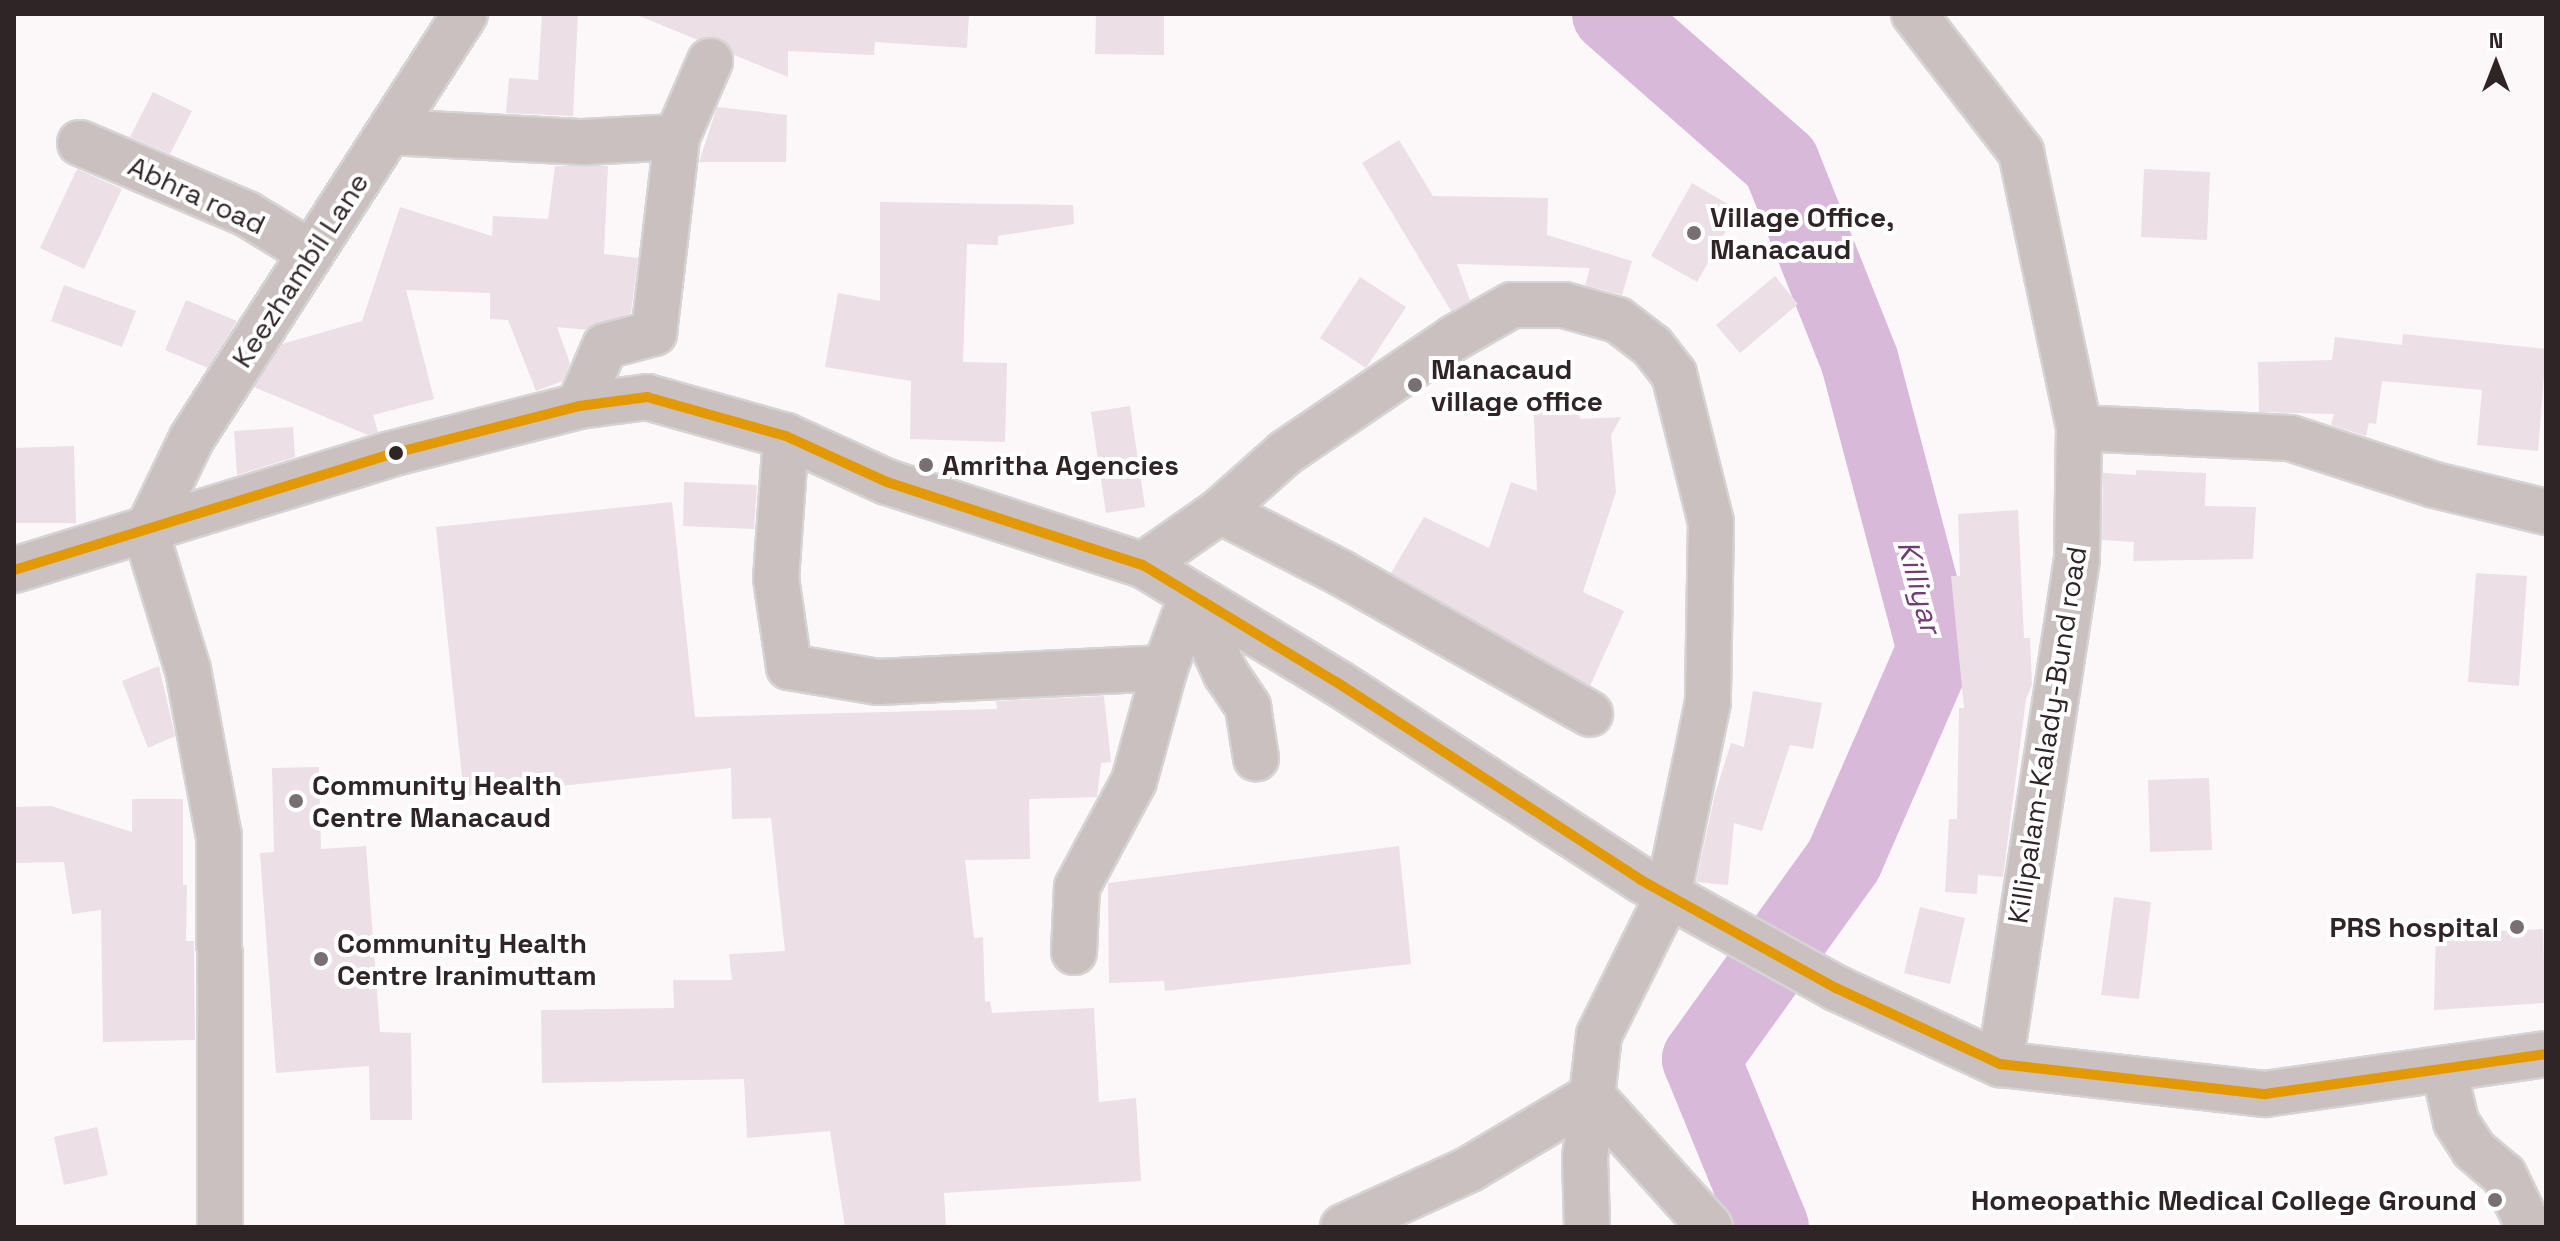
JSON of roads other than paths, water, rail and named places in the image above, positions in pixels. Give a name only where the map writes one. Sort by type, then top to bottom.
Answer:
[{"type":"street","name":"Keezhambil Lane","points":[[146,533],[192,438],[465,14]]},
{"type":"street","name":"Killipalam-Kalady-Bund road","points":[[1914,14],[2021,152],[2079,428],[2077,559],[2000,1064]]},
{"type":"street","points":[[579,406],[605,346],[654,333],[677,137],[710,61]]},
{"type":"street","points":[[390,132],[584,142],[677,137]]},
{"type":"street","name":"Abhra road","points":[[80,143],[247,214],[311,253]]},
{"type":"street","points":[[1143,565],[1220,511],[1285,453],[1454,338],[1512,305],[1564,305],[1618,320],[1652,346],[1674,374],[1711,522],[1708,702],[1684,905],[1599,1035],[1585,1158],[1587,1227]]},
{"type":"street","points":[[14,570],[146,533],[387,455],[579,406],[647,397],[786,436],[887,482],[1057,541],[1143,565],[1191,598],[1338,683],[1684,905],[1836,988],[2000,1064],[2265,1094],[2546,1054]]},
{"type":"street","points":[[2079,428],[2290,438],[2435,485],[2546,512]]},
{"type":"street","points":[[786,436],[776,578],[789,667],[878,682],[1165,668]]},
{"type":"street","points":[[1220,511],[1590,714]]},
{"type":"street","points":[[146,533],[188,670],[219,837],[220,1227]]},
{"type":"street","points":[[1074,952],[1077,887],[1134,781],[1165,668],[1191,598]]},
{"type":"street","points":[[1191,598],[1226,674],[1248,707],[1256,758]]},
{"type":"street","points":[[2444,1069],[2456,1122],[2474,1150],[2504,1175],[2529,1227]]},
{"type":"street","points":[[1343,1227],[1468,1170],[1592,1096]]},
{"type":"street","points":[[1592,1096],[1710,1227]]},
{"type":"waterway","name":"Killiyar","points":[[1611,14],[1781,163],[1860,362],[1936,649],[1844,860],[1701,1059],[1770,1227]]},
{"type":"place","name":"Village Office, Manacaud","points":[[1694,233]]},
{"type":"place","name":"Manacaud village office","points":[[1415,385]]},
{"type":"place","name":"Amritha Agencies","points":[[926,465]]},
{"type":"place","name":"Community Health Centre Manacaud","points":[[296,801]]},
{"type":"place","name":"PRS hospital","points":[[2517,927]]},
{"type":"place","name":"Community Health Centre Iranimuttam","points":[[321,959]]},
{"type":"place","name":"Homeopathic Medical College Ground","points":[[2495,1200]]}]
